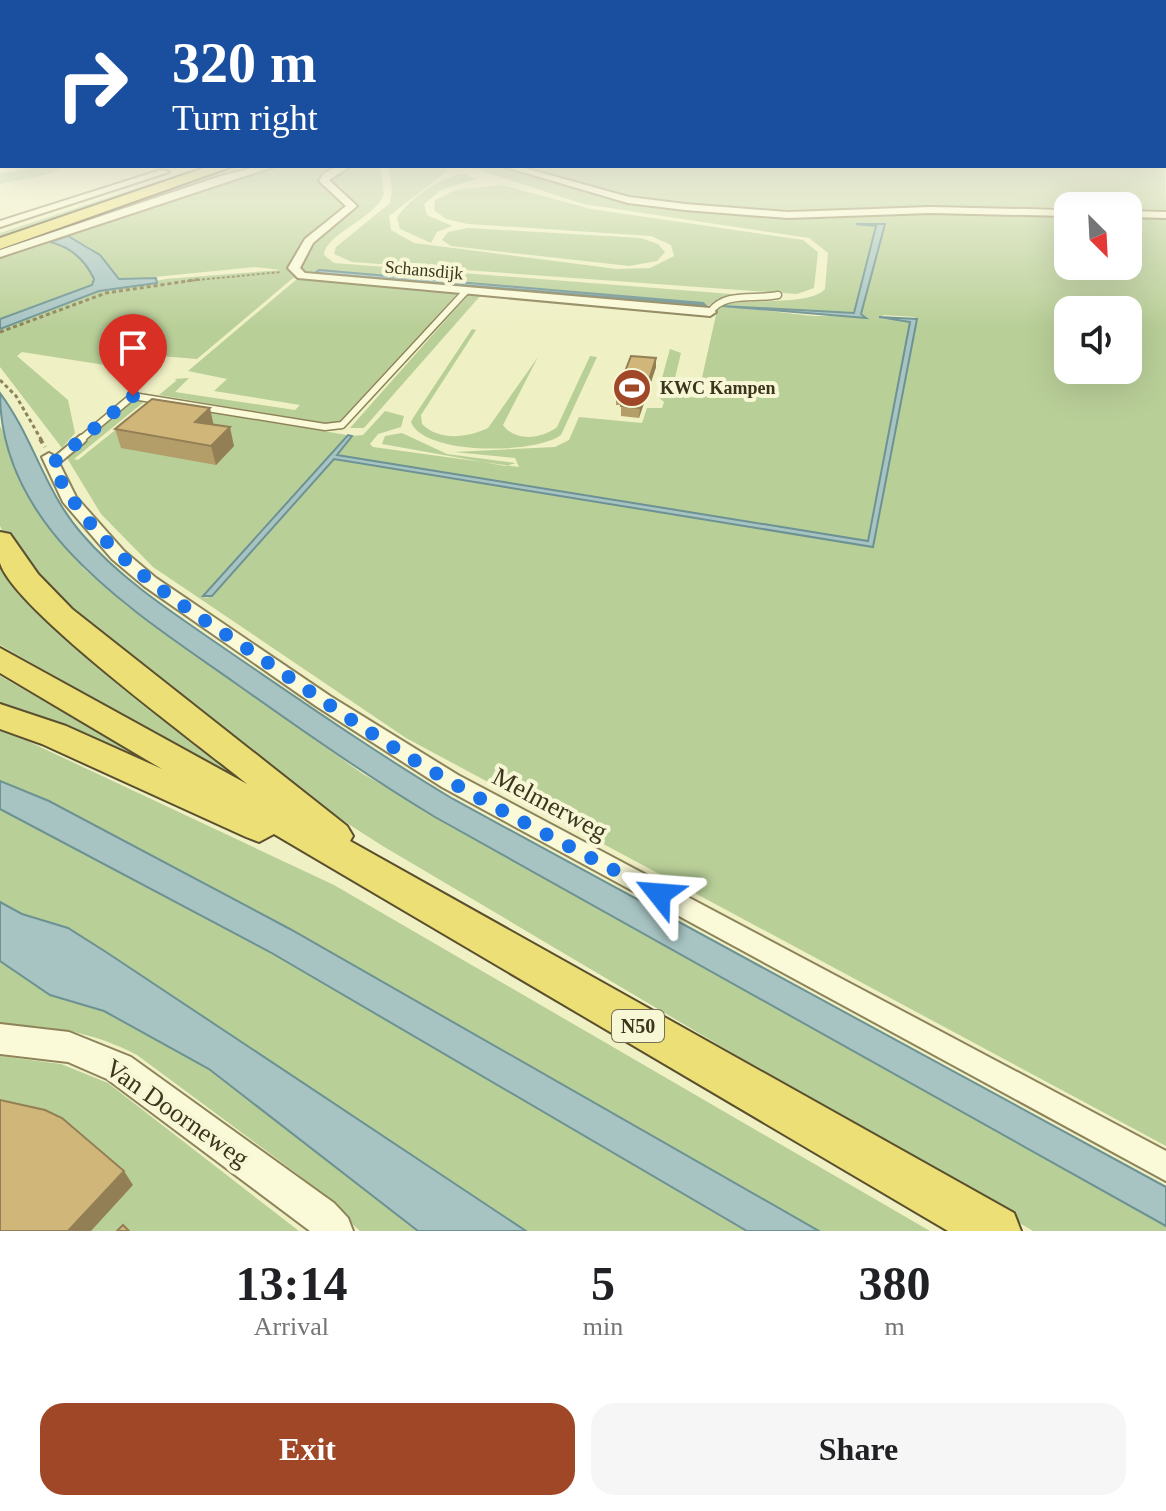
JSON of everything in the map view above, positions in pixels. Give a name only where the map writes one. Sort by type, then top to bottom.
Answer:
[{"type":"highway","points":[[0,231],[57,212]]},
{"type":"highway","points":[[0,244],[91,212]]},
{"type":"highway","name":"N50","points":[[0,540],[21,573],[78,632],[281,790],[383,880]]},
{"type":"highway","name":"N50","points":[[0,659],[996,1231]]},
{"type":"highway","name":"N50","points":[[0,716],[54,735],[383,880]]},
{"type":"street","points":[[0,224],[36,212]]},
{"type":"street","points":[[0,254],[128,212]]},
{"type":"street","points":[[295,272],[294,266],[309,241],[344,212]]},
{"type":"street","points":[[755,212],[788,215],[861,212]]},
{"type":"street","points":[[1142,214],[1166,215]]},
{"type":"street","name":"Schansdijk","points":[[295,272],[312,278],[710,312]]},
{"type":"street","name":"Melmerweg","points":[[51,460],[69,499],[88,524],[150,582],[323,701],[450,781],[1166,1167]]},
{"type":"street","name":"Van Doorneweg","points":[[0,1039],[69,1047],[119,1068],[321,1216],[335,1231]]},
{"type":"lane","points":[[51,460],[133,396],[325,427],[342,425],[466,291]]},
{"type":"lane","points":[[710,312],[720,301],[778,295]]},
{"type":"path","points":[[0,332],[106,293],[240,274],[295,272]]},
{"type":"path","points":[[0,380],[31,418],[51,460]]},
{"type":"green space","points":[[63,212],[82,212],[0,240],[0,233]]},
{"type":"green space","points":[[96,212],[121,212],[0,252],[0,246]]},
{"type":"green space","points":[[129,212],[339,212],[304,241],[289,266],[293,275],[310,280],[458,293],[336,425],[159,395],[177,380],[174,379],[189,378],[175,392],[295,410],[300,405],[214,391],[227,379],[188,371],[297,279],[293,278],[197,359],[148,355],[143,360],[154,362],[143,371],[22,352],[17,356],[68,400],[75,433],[62,448],[0,367],[0,329],[99,291],[166,279],[281,270],[255,267],[124,280],[119,279],[98,254],[84,244],[52,242],[66,248],[85,263],[93,285],[0,319],[0,256]]},
{"type":"green space","points":[[349,212],[369,212],[333,240],[324,255],[334,263],[757,296],[718,299],[703,309],[306,274],[299,267],[314,241]]},
{"type":"green space","points":[[378,212],[394,212],[389,216],[391,230],[414,243],[617,269],[650,268],[674,256],[671,245],[651,236],[468,224],[446,219],[437,212],[615,212],[803,240],[818,252],[814,288],[797,294],[352,262],[334,254],[336,247]]},
{"type":"green space","points":[[401,212],[426,212],[452,226],[437,232],[431,243],[400,229],[397,218]]},
{"type":"green space","points":[[639,212],[754,212],[789,216],[900,212],[1054,215],[1054,280],[1142,280],[1142,216],[1166,216],[1166,1146],[406,738],[153,567],[101,514],[67,458],[130,402],[145,401],[74,459],[78,460],[150,402],[347,435],[205,598],[213,596],[335,459],[873,546],[915,317],[883,315],[882,319],[910,321],[867,542],[337,455],[352,436],[363,435],[385,411],[404,416],[401,427],[378,434],[370,444],[373,447],[519,467],[515,458],[454,452],[555,447],[569,440],[579,417],[642,423],[647,408],[662,408],[664,402],[657,396],[670,349],[681,353],[674,382],[691,384],[688,397],[702,398],[708,383],[701,382],[718,306],[817,295],[825,289],[828,253],[809,238]],"holes":[[[884,223],[861,314],[866,316],[813,316],[723,306],[854,313],[876,226],[857,224]]]},
{"type":"green space","points":[[468,228],[641,238],[658,244],[665,252],[657,261],[629,266],[451,246],[442,240],[448,232]]},
{"type":"green space","points":[[468,295],[481,295],[364,428],[350,428]]},
{"type":"green space","points":[[472,329],[476,330],[421,415],[422,424],[437,433],[454,436],[488,428],[538,357],[503,425],[521,436],[544,434],[557,427],[590,356],[597,357],[561,435],[529,446],[482,448],[436,441],[420,433],[411,422]]},
{"type":"green space","points":[[0,426],[83,568],[127,606],[363,774],[1126,1202],[1166,1226],[1166,1231],[1033,1231],[381,845],[311,800],[70,617],[9,545],[0,526]]},
{"type":"green space","points":[[402,433],[447,454],[516,463],[505,466],[382,444],[385,436]]},
{"type":"green space","points":[[0,552],[253,778],[248,785],[0,645]]},
{"type":"green space","points":[[0,676],[190,784],[0,712]]},
{"type":"green space","points":[[0,728],[334,885],[930,1231],[819,1231],[290,929],[49,801],[0,781]]},
{"type":"green space","points":[[0,809],[270,952],[747,1231],[526,1231],[68,928],[22,914],[0,902]]},
{"type":"green space","points":[[0,961],[50,995],[104,1011],[209,1069],[418,1231],[360,1231],[300,1176],[137,1055],[121,1047],[71,1031],[0,1025]]},
{"type":"green space","points":[[0,1056],[61,1064],[108,1083],[299,1231],[0,1231]]},
{"type":"water","points":[[856,224],[885,224],[861,314],[866,318],[722,306],[854,313],[876,226]]},
{"type":"water","points":[[68,236],[100,255],[119,279],[156,278],[157,283],[99,291],[0,329],[0,319],[92,285],[94,279],[82,260],[64,247],[50,242]]},
{"type":"water","points":[[319,270],[703,303],[705,305],[315,273]]},
{"type":"water","points":[[879,317],[917,319],[873,547],[334,459],[212,596],[203,596],[348,435],[352,436],[337,455],[868,541],[910,322]]},
{"type":"water","points":[[0,393],[69,518],[98,552],[174,613],[342,728],[453,799],[1166,1187],[1166,1226],[435,817],[335,753],[159,629],[119,598],[49,528],[23,487],[6,443]]},
{"type":"water","points":[[0,781],[49,801],[290,929],[819,1231],[747,1231],[270,952],[0,809]]},
{"type":"water","points":[[0,902],[22,914],[68,928],[526,1231],[418,1231],[209,1069],[104,1011],[50,995],[0,961]]},
{"type":"building","points":[[631,356],[656,358],[640,408],[621,406],[624,396],[616,395]]},
{"type":"building","points":[[152,399],[210,408],[195,422],[230,427],[211,446],[115,429]]},
{"type":"building","points":[[0,1100],[45,1110],[62,1118],[124,1171],[68,1231],[0,1231]]},
{"type":"place","name":"KWC Kampen","points":[[632,388]]},
{"type":"route","points":[[133,396],[52,464],[69,499],[118,555],[150,582],[323,701],[450,781],[659,894]]}]
